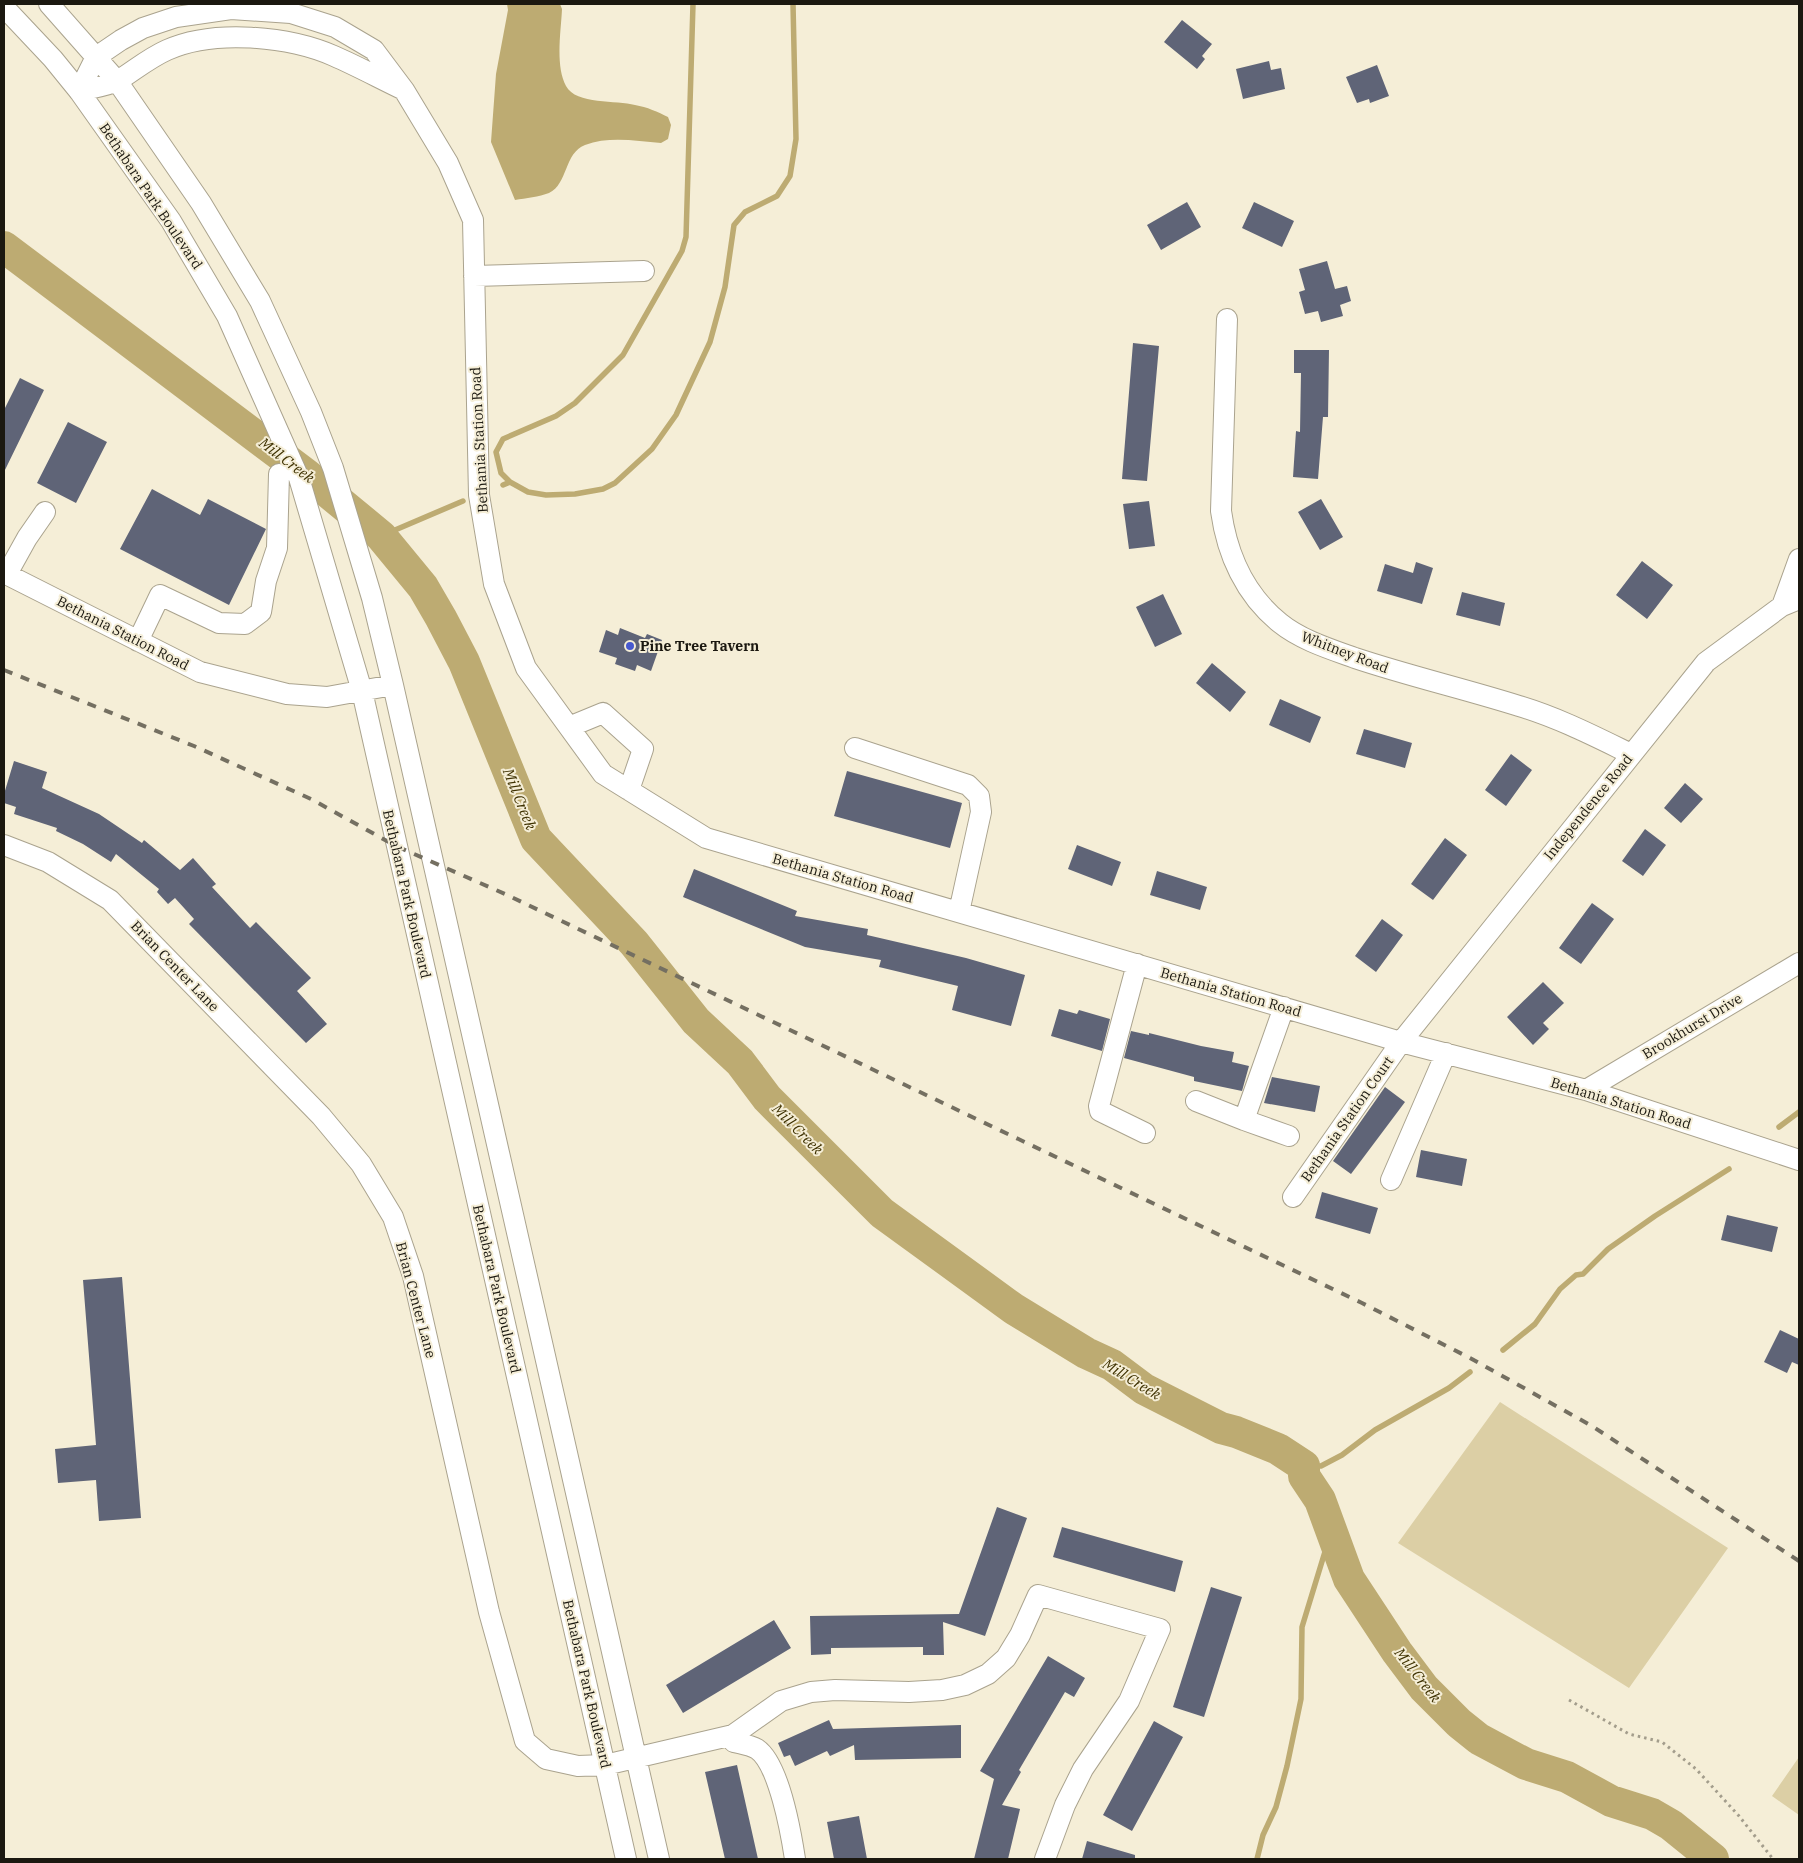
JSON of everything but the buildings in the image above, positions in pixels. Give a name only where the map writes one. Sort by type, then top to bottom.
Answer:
[{"type":"street","points":[[49,4],[117,81],[201,203],[260,301],[333,468],[372,598],[393,685],[659,1859]]},
{"type":"street","name":"Bethabara Park Boulevard","points":[[4,7],[52,59],[78,91],[171,221],[227,316],[299,478],[362,691],[626,1859]]},
{"type":"street","name":"Bethania Station Road","points":[[96,57],[143,28],[176,17],[231,9],[290,13],[335,27],[374,50],[404,90],[448,163],[473,220],[479,495],[494,584],[526,668],[603,774],[706,838],[1401,1042],[1586,1090],[1799,1160]]},
{"type":"street","points":[[78,91],[117,81],[168,49],[226,38],[287,41],[333,55],[404,90]]},
{"type":"street","points":[[78,91],[96,57]]},
{"type":"street","points":[[474,276],[644,271]]},
{"type":"street","name":"Whitney Road","points":[[1227,319],[1221,511],[1224,535],[1232,558],[1248,587],[1263,607],[1280,624],[1331,650],[1394,671],[1565,721],[1631,754]]},
{"type":"street","points":[[138,641],[160,595],[219,623],[245,624],[261,612],[266,581],[277,548],[279,474]]},
{"type":"street","points":[[5,573],[46,512]]},
{"type":"street","points":[[1791,602],[1799,559]]},
{"type":"street","name":"Bethania Station Road","points":[[5,573],[200,672],[287,694],[327,697],[393,685]]},
{"type":"street","name":"Independence Road","points":[[1401,1042],[1706,662],[1791,602]]},
{"type":"street","points":[[569,727],[603,713],[643,749],[629,790]]},
{"type":"street","points":[[855,748],[968,785],[979,796],[981,812],[959,912]]},
{"type":"street","name":"Brian Center Lane","points":[[4,845],[48,862],[110,900],[321,1116],[361,1164],[393,1217],[413,1276],[489,1612],[525,1741],[546,1759],[578,1766],[605,1765],[636,1759],[733,1735]]},
{"type":"street","name":"Brookhurst Drive","points":[[1586,1090],[1799,963]]},
{"type":"street","points":[[1137,964],[1098,1106],[1100,1111],[1145,1133]]},
{"type":"street","points":[[1244,1120],[1284,1007]]},
{"type":"street","name":"Bethania Station Court","points":[[1293,1197],[1401,1042]]},
{"type":"street","points":[[1391,1180],[1446,1053]]},
{"type":"street","points":[[1196,1101],[1289,1136]]},
{"type":"street","points":[[795,1859],[785,1808],[774,1776],[758,1750],[734,1742],[733,1735],[780,1701],[795,1695],[835,1690],[942,1690],[973,1681],[988,1674],[1006,1658],[1020,1635],[1038,1595],[1160,1629],[1129,1701],[1088,1762],[1065,1805],[1045,1859]]},
{"type":"path","points":[[1569,1700],[1629,1734],[1662,1742],[1696,1769],[1739,1816],[1773,1859]]},
{"type":"shaded area","points":[[507,4],[560,4],[562,9],[560,58],[566,86],[571,92],[587,99],[639,106],[668,117],[671,125],[668,139],[661,143],[613,140],[585,145],[573,155],[560,183],[555,189],[549,193],[515,200],[491,142],[496,74],[508,10]]},
{"type":"shaded area","points":[[1500,1402],[1728,1548],[1629,1688],[1398,1543]]},
{"type":"shaded area","points":[[1799,1757],[1799,1815],[1772,1796]]},
{"type":"waterway","points":[[693,4],[686,237],[682,251],[623,355],[575,403],[556,416],[503,439],[496,452],[501,473],[510,482],[528,492],[546,495],[575,494],[603,489],[615,483],[652,449],[676,415],[710,342],[725,287],[734,225],[745,212],[777,196],[790,176],[796,139],[793,4]]},
{"type":"waterway","name":"Mill Creek","points":[[4,247],[307,475],[381,536],[423,587],[464,662],[536,839],[634,943],[696,1021],[740,1062],[767,1098],[882,1213],[1014,1309],[1086,1353],[1112,1365],[1144,1389],[1221,1428],[1278,1449],[1304,1466],[1304,1476],[1320,1500],[1349,1579],[1397,1652],[1424,1688],[1459,1723],[1479,1739],[1526,1764],[1567,1777],[1611,1801],[1652,1814],[1671,1825],[1713,1859]]},
{"type":"waterway","points":[[503,485],[510,482]]},
{"type":"waterway","points":[[381,536],[463,501]]},
{"type":"waterway","points":[[1779,1127],[1799,1112]]},
{"type":"waterway","points":[[1503,1350],[1535,1324],[1560,1289],[1576,1275],[1583,1274],[1608,1249],[1655,1216],[1729,1169]]},
{"type":"waterway","points":[[1304,1466],[1321,1466],[1342,1455],[1375,1430],[1449,1388],[1470,1372]]},
{"type":"waterway","points":[[1257,1859],[1263,1835],[1276,1807],[1287,1766],[1301,1699],[1302,1627],[1331,1532]]},
{"type":"railway","points":[[4,670],[194,746],[311,799],[396,846],[505,894],[1362,1303],[1470,1358],[1592,1426],[1799,1561]]},
{"type":"place","name":"Pine Tree Tavern","points":[[630,646]]}]
